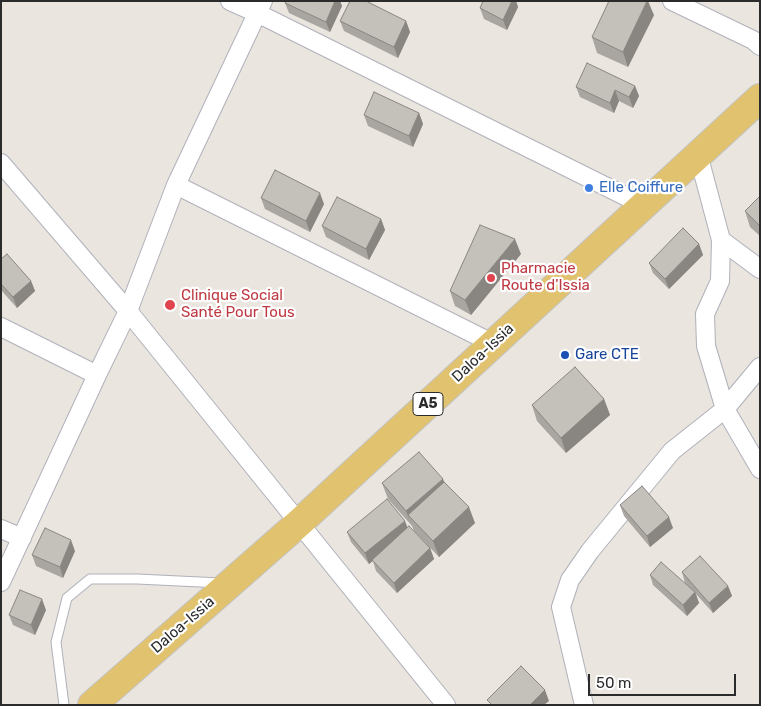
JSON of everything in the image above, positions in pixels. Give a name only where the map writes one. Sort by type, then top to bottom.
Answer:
[{"type":"main road","name":"Daloa-Issia","points":[[92,705],[299,522],[760,98]]},
{"type":"street","points":[[230,1],[260,7],[643,205]]},
{"type":"street","points":[[672,1],[753,40],[760,46]]},
{"type":"street","points":[[1,582],[128,311],[176,185],[260,7]]},
{"type":"street","points":[[698,154],[721,240],[720,281],[705,314],[706,346],[725,409],[760,469]]},
{"type":"street","points":[[1,163],[128,311],[446,705]]},
{"type":"street","points":[[176,185],[494,344]]},
{"type":"street","points":[[721,240],[760,269]]},
{"type":"street","points":[[1,327],[97,375]]},
{"type":"street","points":[[584,705],[561,606],[570,580],[590,551],[672,451],[725,409],[760,367]]},
{"type":"street","points":[[1,528],[22,538]]},
{"type":"lane","points":[[64,705],[56,642],[67,598],[90,579],[137,579],[229,584]]},
{"type":"building","points":[[286,1],[335,1],[326,22],[285,3]]},
{"type":"building","points":[[350,1],[366,1],[406,21],[394,47],[340,21]]},
{"type":"building","points":[[483,1],[512,1],[503,20],[480,8]]},
{"type":"building","points":[[609,1],[647,1],[623,52],[592,37]]},
{"type":"building","points":[[587,63],[635,86],[629,97],[615,90],[610,103],[576,87]]},
{"type":"building","points":[[374,92],[419,113],[409,136],[364,115]]},
{"type":"building","points":[[275,170],[320,193],[306,221],[261,198]]},
{"type":"building","points":[[760,196],[760,226],[745,211]]},
{"type":"building","points":[[337,197],[381,219],[366,249],[322,226]]},
{"type":"building","points":[[480,225],[515,239],[465,300],[450,291]]},
{"type":"building","points":[[683,228],[699,244],[665,279],[649,263]]},
{"type":"building","points":[[7,254],[31,281],[13,297],[1,284],[1,259]]},
{"type":"building","points":[[575,367],[604,399],[561,438],[532,405]]},
{"type":"building","points":[[419,452],[443,479],[406,511],[382,483]]},
{"type":"building","points":[[444,482],[469,507],[433,541],[408,515]]},
{"type":"building","points":[[642,486],[669,517],[647,536],[620,505]]},
{"type":"building","points":[[387,499],[405,521],[365,553],[347,532]]},
{"type":"building","points":[[409,526],[430,548],[394,583],[372,560]]},
{"type":"building","points":[[45,528],[71,540],[60,567],[32,555]]},
{"type":"building","points":[[700,556],[728,586],[709,603],[682,572]]},
{"type":"building","points":[[661,562],[695,592],[683,605],[650,575]]},
{"type":"building","points":[[20,590],[42,599],[31,625],[9,615]]},
{"type":"building","points":[[521,666],[545,690],[530,705],[492,705],[487,700]]},
{"type":"place","name":"Elle Coiffure","points":[[589,188]]},
{"type":"place","name":"Pharmacie Route d'Issia","points":[[491,278]]},
{"type":"place","name":"Clinique Social Santé Pour Tous","points":[[170,305]]},
{"type":"place","name":"Gare CTE","points":[[565,355]]}]
